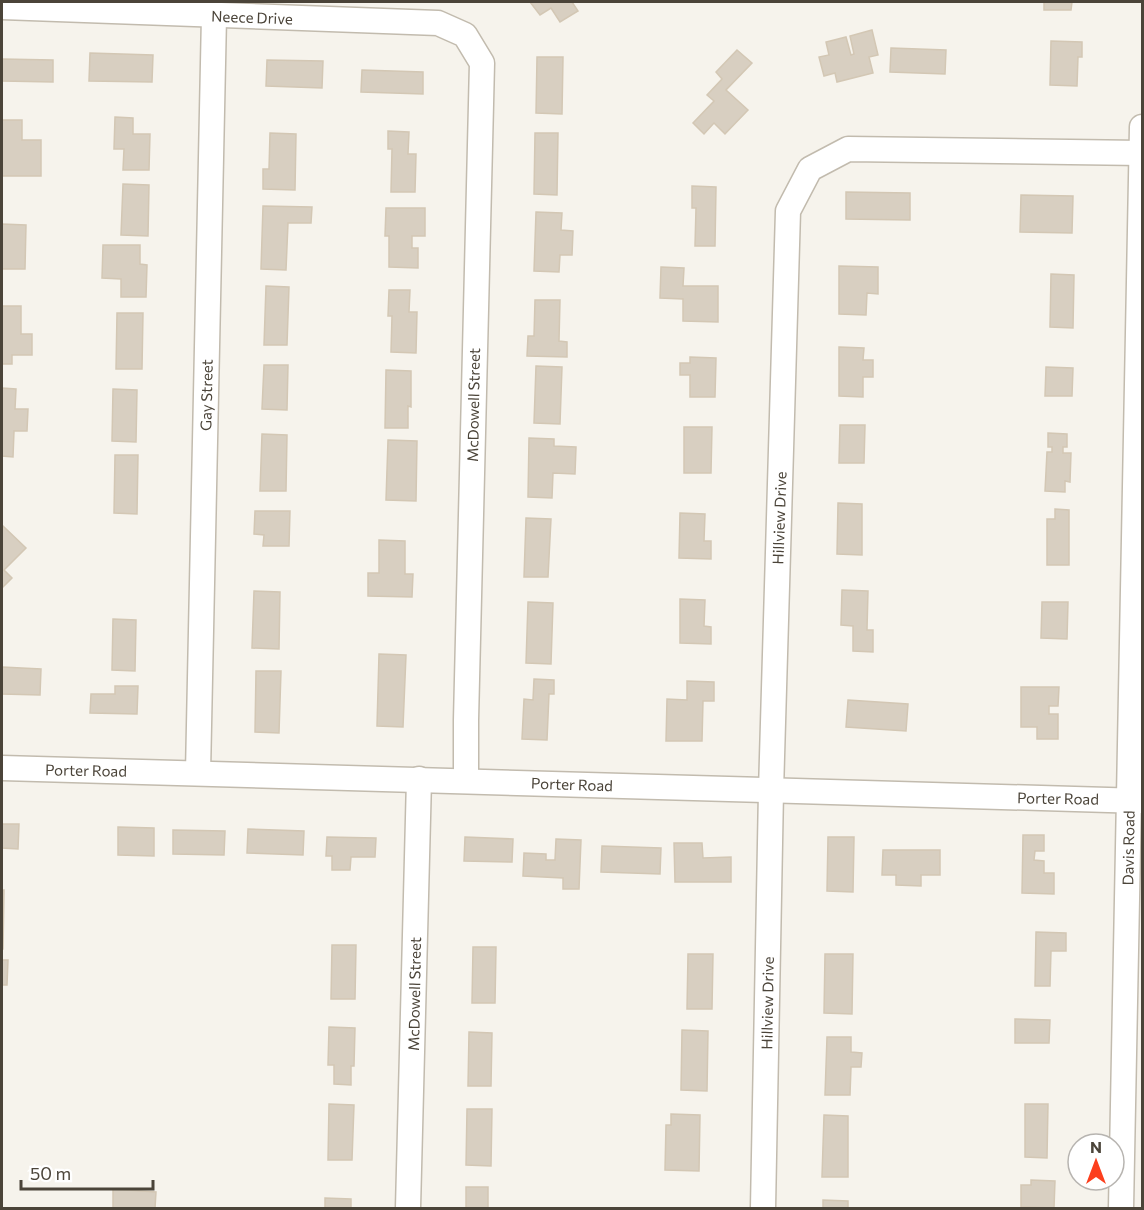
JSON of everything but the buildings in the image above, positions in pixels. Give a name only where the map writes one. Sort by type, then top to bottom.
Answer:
[{"type":"street","name":"Neece Drive","points":[[2,7],[65,5],[214,16],[438,23],[465,35]]},
{"type":"street","name":"Gay Street","points":[[198,773],[214,16]]},
{"type":"street","name":"McDowell Street","points":[[465,35],[482,63],[466,780]]},
{"type":"street","name":"Davis Road","points":[[1121,1209],[1136,800],[1143,127]]},
{"type":"street","name":"Hillview Drive","points":[[763,1209],[771,791],[788,211],[810,169],[849,149],[1142,153]]},
{"type":"street","name":"Porter Road","points":[[2,768],[1136,800]]},
{"type":"street","name":"McDowell Street","points":[[408,1209],[419,779]]}]
